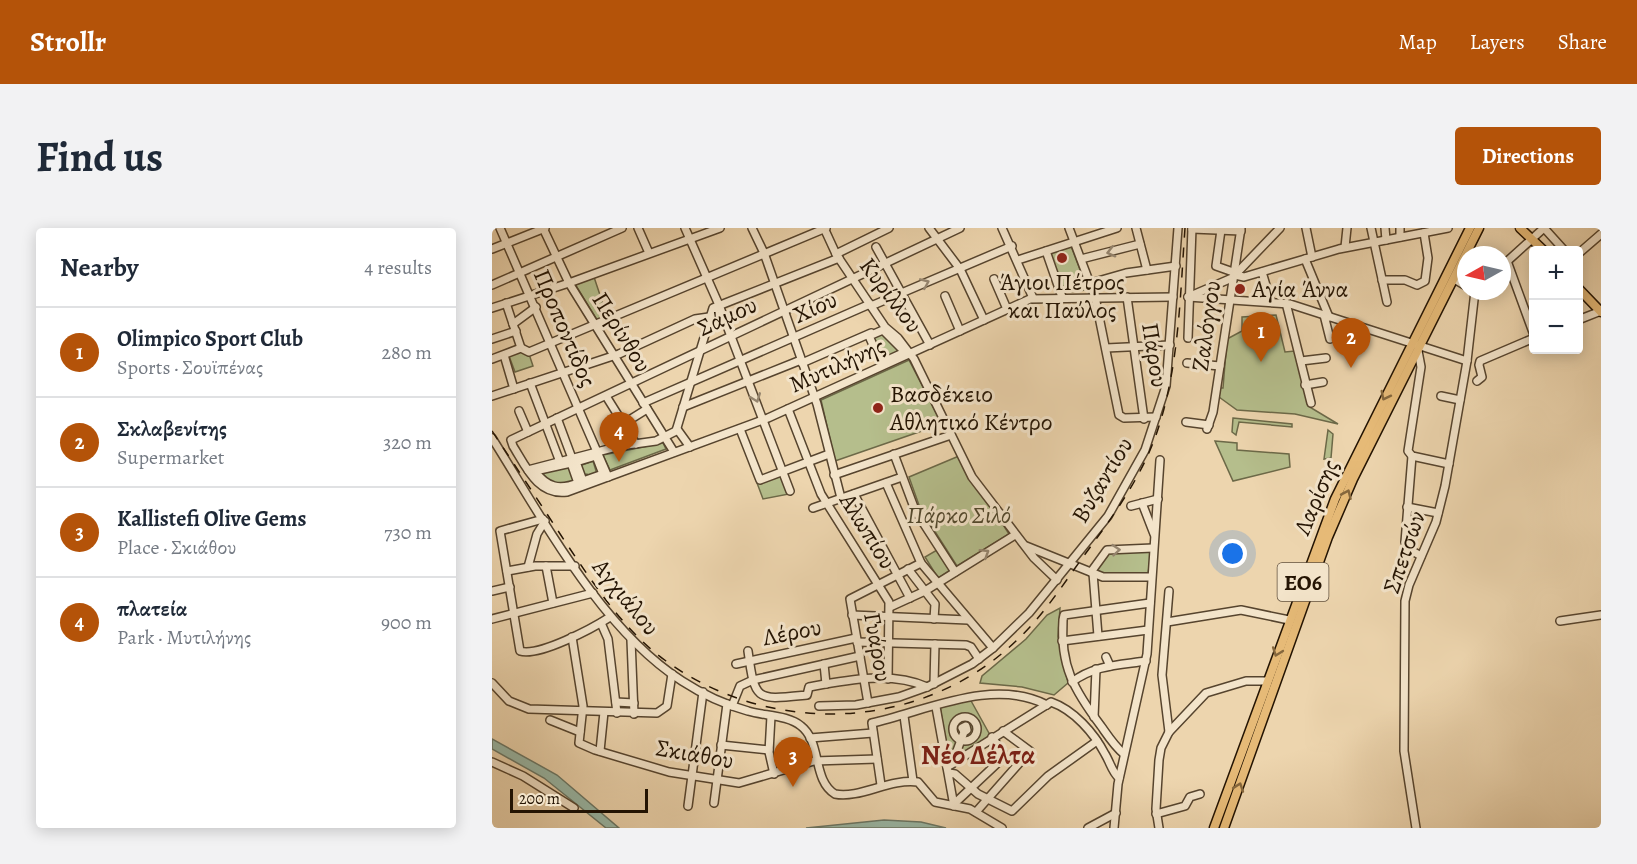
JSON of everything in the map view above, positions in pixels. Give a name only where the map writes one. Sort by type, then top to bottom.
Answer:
[{"type":"main road","name":"Λαρίσης","points":[[1224,828],[1328,537],[1470,228]]},
{"type":"main road","name":"Λαρίσης","points":[[1214,828],[1341,484],[1454,279],[1479,228]]},
{"type":"main road","points":[[1521,228],[1539,246]]},
{"type":"main road","points":[[1583,293],[1600,311]]},
{"type":"street","name":"Προποντίδος","points":[[500,228],[608,477]]},
{"type":"street","points":[[492,249],[544,228]]},
{"type":"street","name":"Περίνθου","points":[[544,228],[568,283],[674,452]]},
{"type":"street","points":[[492,285],[622,228]]},
{"type":"street","points":[[638,228],[649,253]]},
{"type":"street","points":[[685,228],[708,277],[716,306],[741,360],[790,490]]},
{"type":"street","points":[[492,308],[720,228]]},
{"type":"street","points":[[752,228],[764,253],[814,397],[841,498]]},
{"type":"street","points":[[506,303],[521,348],[529,352],[825,228]]},
{"type":"street","name":"Κυρίλλου","points":[[825,228],[837,256],[885,327],[910,353],[972,477],[1023,545],[1057,580]]},
{"type":"street","points":[[867,228],[871,236]]},
{"type":"street","points":[[528,470],[665,437],[677,429],[709,317],[716,306],[837,256],[888,228]]},
{"type":"street","points":[[929,228],[960,268],[984,320]]},
{"type":"street","name":"Σάμου","points":[[528,470],[511,440],[960,228]]},
{"type":"street","points":[[1002,228],[1012,246],[1033,298]]},
{"type":"street","points":[[1069,228],[1095,297],[1120,417],[1144,419],[1156,417]]},
{"type":"street","points":[[1018,260],[1118,228]]},
{"type":"street","points":[[1136,228],[1147,270]]},
{"type":"street","name":"Βυζαντίου","points":[[819,706],[868,703],[934,684],[979,659],[993,648],[1072,566],[1130,481],[1145,450],[1166,386],[1178,228]]},
{"type":"street","points":[[1188,338],[1192,228],[1241,230]]},
{"type":"street","points":[[1188,297],[1233,275],[1280,228]]},
{"type":"street","points":[[1306,228],[1308,258],[1326,316],[1330,339]]},
{"type":"street","points":[[1345,247],[1347,228]]},
{"type":"street","points":[[1371,228],[1387,302]]},
{"type":"street","points":[[1385,228],[1386,240]]},
{"type":"street","points":[[1400,228],[1400,237]]},
{"type":"street","points":[[1221,230],[1216,266],[1233,275],[1245,277],[1345,247],[1421,231],[1448,228]]},
{"type":"street","points":[[1463,228],[1464,240]]},
{"type":"street","points":[[1511,257],[1544,228],[1560,246]]},
{"type":"street","name":"Ζαλόγγου","points":[[1186,422],[1208,427],[1241,230]]},
{"type":"street","points":[[1382,280],[1397,279],[1417,285],[1426,278],[1428,258],[1421,231]]},
{"type":"street","points":[[1583,250],[1601,234]]},
{"type":"street","points":[[1081,259],[1140,244]]},
{"type":"street","name":"Χίου","points":[[623,424],[645,406],[691,380],[1012,246]]},
{"type":"street","points":[[876,247],[930,345]]},
{"type":"street","points":[[1046,251],[1062,297]]},
{"type":"street","points":[[1091,283],[1110,276],[1176,266]]},
{"type":"street","points":[[1262,272],[1271,302]]},
{"type":"street","points":[[994,279],[1007,309]]},
{"type":"street","points":[[1511,281],[1529,326]]},
{"type":"street","points":[[945,296],[960,331]]},
{"type":"street","name":"Πάρου","points":[[1127,297],[1144,419]]},
{"type":"street","name":"Μυτιλήνης","points":[[528,470],[538,483],[549,490],[564,492],[764,420],[1033,298],[1173,297]]},
{"type":"street","points":[[1188,297],[1286,303],[1417,347],[1467,361]]},
{"type":"street","name":"Σπετσών","points":[[1416,828],[1404,751],[1405,608],[1408,589],[1438,513],[1449,464],[1467,361],[1474,300]]},
{"type":"street","points":[[1286,303],[1311,403]]},
{"type":"street","points":[[492,339],[515,327],[536,307]]},
{"type":"street","points":[[1583,318],[1600,311]]},
{"type":"street","points":[[492,396],[614,356],[695,319],[709,317]]},
{"type":"street","points":[[683,407],[885,327]]},
{"type":"street","points":[[883,330],[905,352],[880,366],[869,336],[883,330]]},
{"type":"street","points":[[866,335],[880,366]]},
{"type":"street","points":[[1478,381],[1482,377],[1480,360],[1529,338]]},
{"type":"street","points":[[1106,348],[1170,345]]},
{"type":"street","points":[[1417,347],[1421,367],[1408,445],[1412,456],[1406,546],[1410,551],[1421,556]]},
{"type":"street","points":[[492,359],[521,348]]},
{"type":"street","points":[[504,355],[514,388]]},
{"type":"street","points":[[1301,361],[1326,358]]},
{"type":"street","points":[[1187,363],[1220,366]]},
{"type":"street","points":[[1305,385],[1323,382]]},
{"type":"street","points":[[530,383],[560,462]]},
{"type":"street","points":[[606,396],[636,444]]},
{"type":"street","points":[[1441,396],[1460,400]]},
{"type":"street","name":"Αλωπίου","points":[[788,409],[808,462],[827,503],[890,607],[888,679]]},
{"type":"street","points":[[519,411],[528,432]]},
{"type":"street","points":[[557,418],[580,485]]},
{"type":"street","points":[[677,429],[690,447]]},
{"type":"street","points":[[740,429],[758,478],[762,480],[829,454]]},
{"type":"street","points":[[834,475],[951,435]]},
{"type":"street","name":"Αγχιάλου","points":[[492,438],[593,593],[610,617],[631,640],[672,674],[703,692],[729,705],[796,723],[810,738]]},
{"type":"street","points":[[894,454],[915,510],[955,572]]},
{"type":"street","points":[[1412,456],[1449,464]]},
{"type":"street","name":"Βυζαντίου","points":[[1114,828],[1119,778],[1146,661],[1160,460]]},
{"type":"street","points":[[570,463],[580,485],[555,487],[543,481],[535,471],[570,463]]},
{"type":"street","points":[[813,508],[902,477]]},
{"type":"street","points":[[886,483],[921,562],[937,584],[993,648]]},
{"type":"street","points":[[854,494],[910,598]]},
{"type":"street","points":[[1131,506],[1158,499]]},
{"type":"street","points":[[1142,503],[1155,537]]},
{"type":"street","points":[[1407,507],[1438,513]]},
{"type":"street","points":[[528,567],[537,534],[544,520]]},
{"type":"street","points":[[544,520],[501,529],[519,649],[522,652],[545,648],[610,617]]},
{"type":"street","points":[[890,607],[925,591],[1015,535]]},
{"type":"street","points":[[1023,545],[1072,566],[1107,577],[1151,577]]},
{"type":"street","points":[[1098,636],[1092,573],[1108,549],[1154,548]]},
{"type":"street","points":[[878,584],[921,562]]},
{"type":"street","points":[[546,566],[553,603]]},
{"type":"street","points":[[507,571],[528,567],[575,566]]},
{"type":"street","points":[[908,568],[935,604],[934,619]]},
{"type":"street","name":"Γυάρου","points":[[868,703],[851,598],[878,584]]},
{"type":"street","points":[[492,591],[510,587]]},
{"type":"street","points":[[1169,591],[1162,680],[1169,732]]},
{"type":"street","points":[[492,618],[593,593]]},
{"type":"street","points":[[1124,754],[1094,717],[1072,682],[1062,641],[1064,615],[1150,603]]},
{"type":"street","points":[[1167,622],[1241,610],[1289,620]]},
{"type":"street","points":[[852,615],[968,620]]},
{"type":"street","points":[[1560,621],[1601,615]]},
{"type":"street","points":[[601,623],[608,637],[617,712]]},
{"type":"street","points":[[1062,641],[1148,630]]},
{"type":"street","points":[[550,720],[580,732],[583,711],[572,637]]},
{"type":"street","points":[[631,640],[634,714]]},
{"type":"street","name":"Λέρου","points":[[736,664],[856,640],[967,646],[979,659]]},
{"type":"street","points":[[934,684],[935,644]]},
{"type":"street","points":[[748,651],[758,694],[771,698],[807,695],[809,687],[865,679],[914,682],[927,687]]},
{"type":"street","points":[[714,803],[729,705],[740,686],[753,680],[860,656]]},
{"type":"street","points":[[1106,657],[1110,666]]},
{"type":"street","points":[[1072,682],[1096,669],[1146,661]]},
{"type":"street","points":[[824,664],[826,684]]},
{"type":"street","points":[[1094,717],[1096,669]]},
{"type":"street","points":[[492,683],[503,696],[521,706],[634,714],[659,712],[666,709],[672,674]]},
{"type":"street","points":[[1159,828],[1156,814],[1160,751],[1169,732],[1206,693],[1246,681],[1267,681]]},
{"type":"street","points":[[688,806],[703,692]]},
{"type":"street","points":[[881,785],[872,724],[974,697],[1005,695],[1029,698],[1073,714],[1097,741],[1119,778]]},
{"type":"street","points":[[616,702],[634,703]]},
{"type":"street","points":[[949,768],[992,737],[1049,704]]},
{"type":"street","points":[[936,707],[954,805]]},
{"type":"street","points":[[969,718],[974,708]]},
{"type":"street","points":[[600,751],[604,712]]},
{"type":"street","points":[[771,716],[770,750],[774,774]]},
{"type":"street","points":[[904,716],[912,781]]},
{"type":"street","points":[[958,719],[969,718],[980,727]]},
{"type":"street","points":[[953,730],[958,719]]},
{"type":"street","points":[[958,719],[965,729]]},
{"type":"street","points":[[965,729],[980,727]]},
{"type":"street","points":[[960,740],[972,738],[980,727]]},
{"type":"street","points":[[949,768],[965,729]]},
{"type":"street","points":[[940,732],[953,730]]},
{"type":"street","points":[[953,730],[960,740]]},
{"type":"street","points":[[976,812],[1030,751],[1003,731]]},
{"type":"street","name":"Σκιάθου","points":[[580,732],[579,743],[600,751],[691,777],[742,783],[818,761],[877,759]]},
{"type":"street","points":[[873,733],[810,738],[826,786],[835,794],[849,794],[881,785],[912,781],[922,784],[935,802],[976,812],[1002,828]]},
{"type":"street","points":[[954,805],[1005,756],[992,737]]},
{"type":"street","points":[[972,738],[979,746]]},
{"type":"street","points":[[949,768],[986,799],[1011,811],[1018,808],[1055,771],[1097,741]]},
{"type":"street","points":[[721,746],[770,750]]},
{"type":"street","points":[[492,762],[523,776],[574,808]]},
{"type":"street","points":[[1156,814],[1185,806],[1190,797],[1200,794]]},
{"type":"street","points":[[1088,828],[1116,813]]},
{"type":"green space","points":[[1071,246],[1085,290],[1062,293],[1048,254]]},
{"type":"green space","points":[[594,277],[607,316],[597,320],[575,284]]},
{"type":"green space","points":[[1276,315],[1285,352],[1295,351],[1298,356],[1308,406],[1338,424],[1295,414],[1237,410],[1219,397],[1220,388],[1223,388],[1227,339],[1242,331],[1242,317]]},
{"type":"green space","points":[[883,331],[904,351],[881,362],[870,337]]},
{"type":"green space","points":[[521,351],[529,354],[533,366],[515,372],[509,356]]},
{"type":"green space","name":"Βασδέκειο Αθλητικό Κέντρο","points":[[909,360],[942,424],[835,461],[821,400]]},
{"type":"green space","points":[[1233,418],[1292,424],[1292,427],[1239,422],[1236,435],[1232,432]]},
{"type":"green space","points":[[1328,430],[1333,434],[1331,458],[1324,459]]},
{"type":"green space","points":[[1215,441],[1237,443],[1237,450],[1289,454],[1290,467],[1233,481]]},
{"type":"green space","points":[[663,443],[666,449],[610,470],[603,455]]},
{"type":"green space","name":"Πάρκο Σιλό","points":[[959,456],[1009,534],[957,566],[920,508],[909,477]]},
{"type":"green space","points":[[593,461],[597,474],[589,478],[587,474],[582,475],[579,466]]},
{"type":"green space","points":[[570,464],[577,482],[555,486],[536,472]]},
{"type":"green space","points":[[781,474],[789,494],[763,499],[757,483]]},
{"type":"green space","points":[[937,550],[950,570],[938,578],[925,557]]},
{"type":"green space","points":[[1147,550],[1151,552],[1148,574],[1108,575],[1095,570],[1107,551]]},
{"type":"green space","points":[[1060,608],[1058,637],[1068,683],[1054,695],[1022,687],[980,683],[982,676],[1026,639],[1047,615]]},
{"type":"green space","points":[[970,699],[990,735],[949,764],[940,706]]},
{"type":"shaded area","points":[[492,739],[557,775],[619,828],[606,828],[544,778],[492,749]]},
{"type":"shaded area","points":[[884,820],[921,822],[946,828],[806,828]]},
{"type":"railway","points":[[492,431],[586,573],[610,605],[636,635],[666,661],[707,686],[752,703],[798,712],[845,714],[891,707],[936,693],[978,671],[1016,641],[1052,600],[1124,499],[1142,468],[1156,435],[1170,385],[1180,307],[1185,228]]},
{"type":"place","name":"Άγιοι Πέτρος και Παύλος","points":[[1062,258]]},
{"type":"place","name":"Αγία Άννα","points":[[1240,289]]},
{"type":"place","name":"Olimpico Sport Club","points":[[1261,362]]},
{"type":"place","name":"Σκλαβενίτης","points":[[1351,368]]},
{"type":"place","name":"Βασδέκειο Αθλητικό Κέντρο","points":[[878,408]]},
{"type":"place","name":"πλατεία","points":[[619,462]]},
{"type":"place","name":"Kallistefi Olive Gems","points":[[793,787]]},
{"type":"district","name":"Νέο Δέλτα","points":[[978,755]]}]
